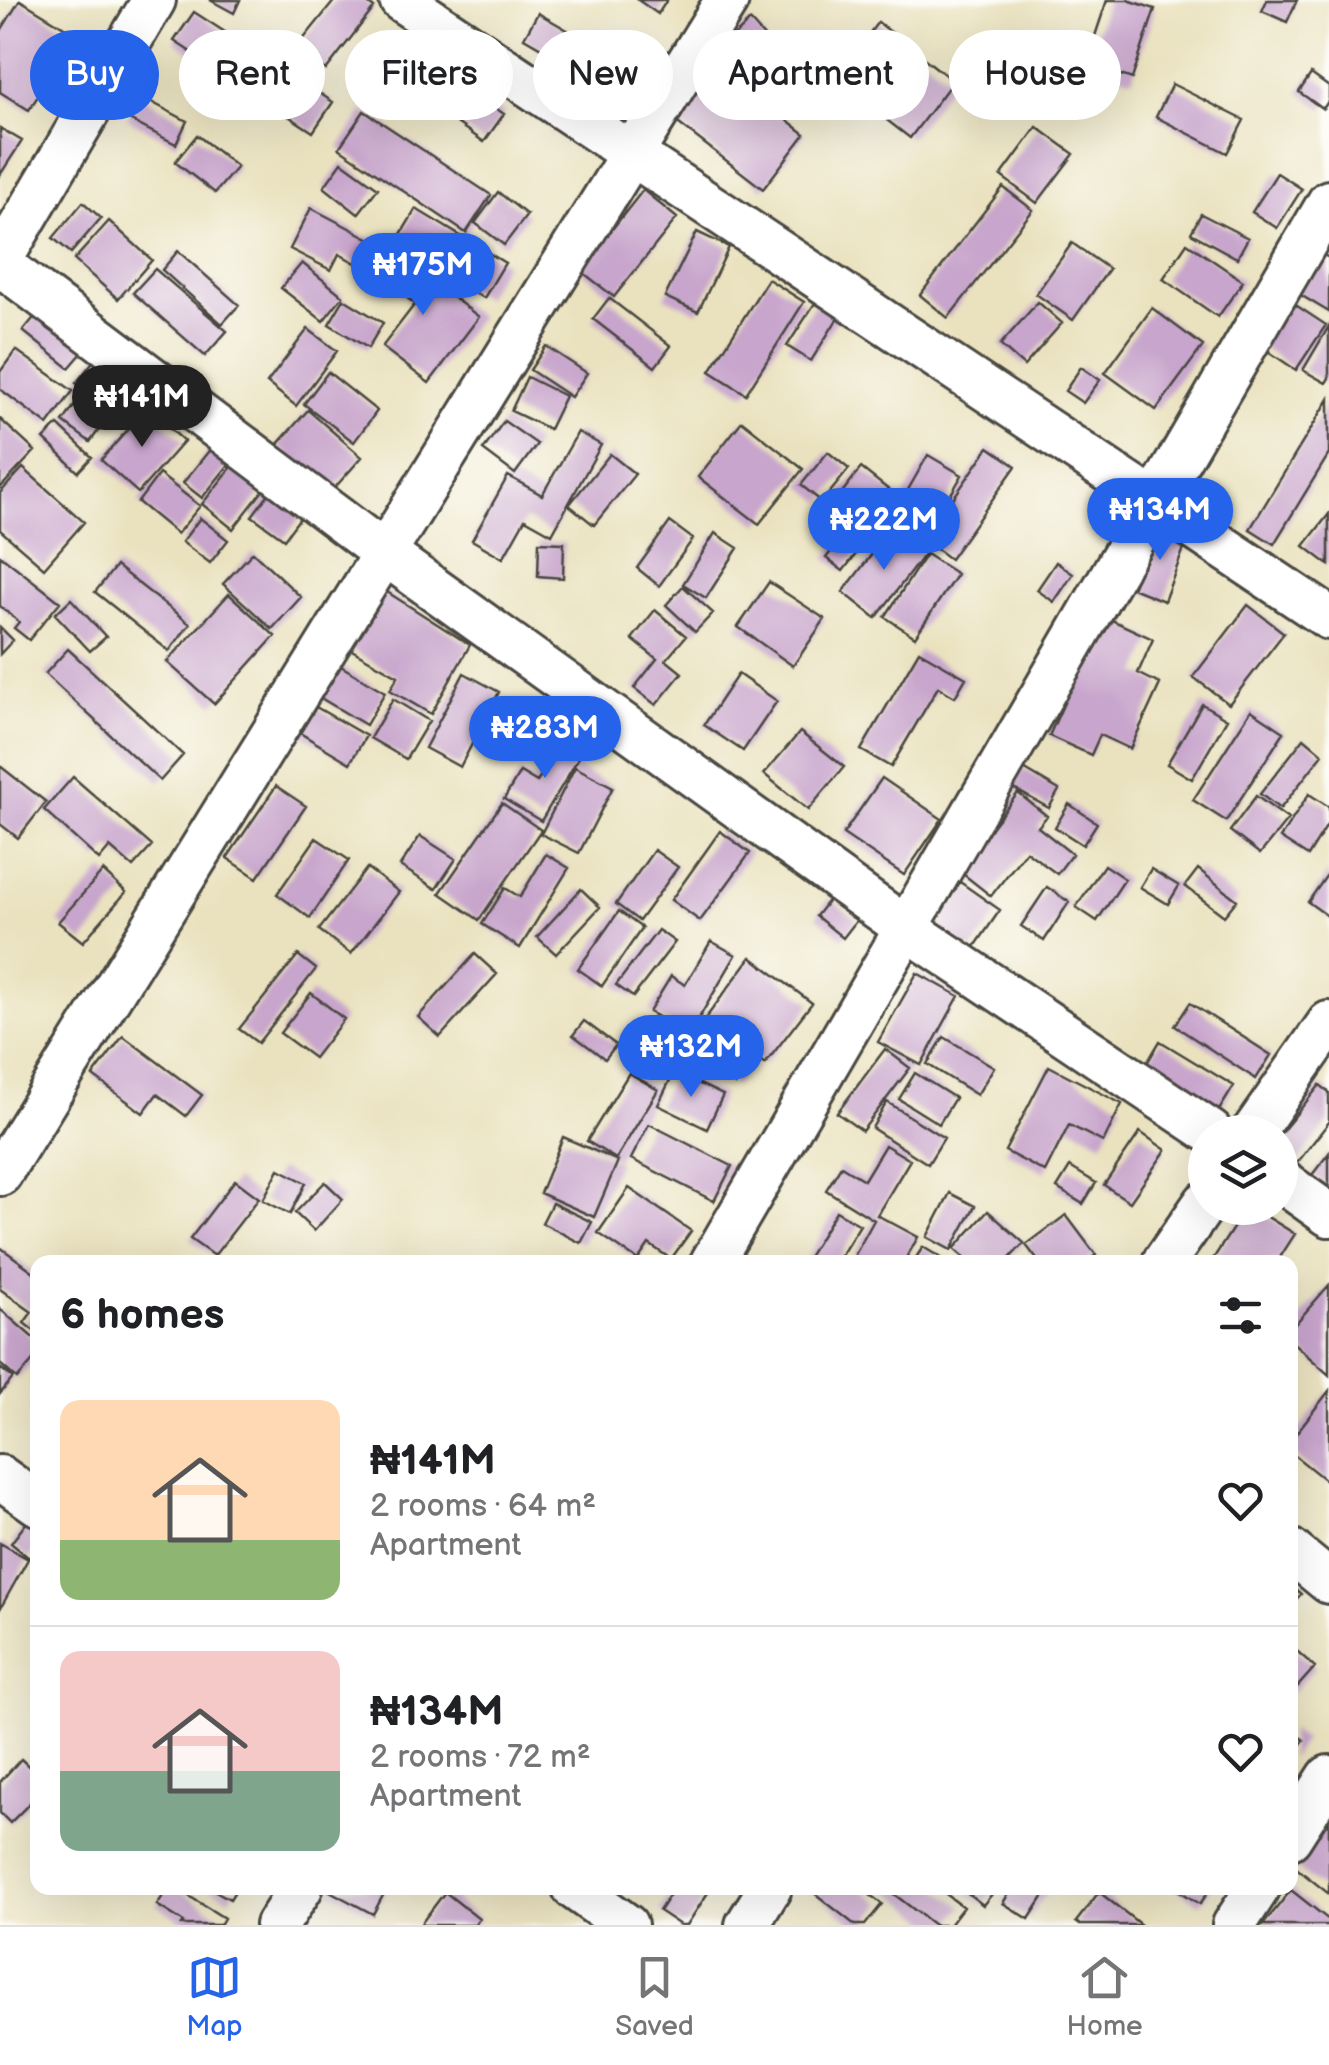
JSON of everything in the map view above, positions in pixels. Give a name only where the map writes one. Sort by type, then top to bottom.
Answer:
[{"type":"street","points":[[154,0],[0,262],[384,553],[906,928],[1188,1117]]},
{"type":"street","points":[[401,0],[1329,618]]},
{"type":"street","points":[[0,1174],[727,0]]},
{"type":"street","points":[[716,1255],[1329,204]]},
{"type":"street","points":[[1266,1115],[1329,1023]]},
{"type":"street","points":[[1298,1192],[1329,1214]]},
{"type":"street","points":[[1169,1255],[1190,1225]]},
{"type":"street","points":[[0,1477],[30,1498]]},
{"type":"street","points":[[1298,1557],[1329,1582]]},
{"type":"street","points":[[1298,1825],[1329,1777]]},
{"type":"street","points":[[277,1925],[296,1895]]},
{"type":"street","points":[[584,1895],[626,1925]]},
{"type":"street","points":[[747,1925],[766,1895]]},
{"type":"street","points":[[1234,1925],[1253,1895]]},
{"type":"building","points":[[20,0],[69,30],[30,30],[29,110],[0,92],[0,32]]},
{"type":"building","points":[[210,0],[240,0],[234,13]]},
{"type":"building","points":[[335,0],[364,0],[374,8],[357,30],[345,30],[345,45],[326,70],[325,30],[311,30]]},
{"type":"building","points":[[638,0],[667,0],[658,14]]},
{"type":"building","points":[[1107,0],[1128,0],[1155,9],[1132,79],[1121,75],[1121,30],[1097,30]]},
{"type":"building","points":[[1267,0],[1297,0],[1287,22],[1262,11]]},
{"type":"building","points":[[194,12],[222,30],[182,30]]},
{"type":"building","points":[[538,13],[567,30],[533,30],[533,43],[524,38]]},
{"type":"building","points":[[750,21],[758,30],[741,30]]},
{"type":"building","points":[[878,22],[888,30],[872,30]]},
{"type":"building","points":[[929,62],[949,78],[949,86],[929,113]]},
{"type":"building","points":[[1311,74],[1329,87],[1329,100],[1323,109],[1299,92]]},
{"type":"building","points":[[1172,84],[1244,120],[1227,153],[1156,117]]},
{"type":"building","points":[[693,96],[693,120],[787,120],[805,134],[763,189],[674,120]]},
{"type":"building","points":[[325,97],[333,102],[325,114]]},
{"type":"building","points":[[159,106],[187,121],[176,144],[129,120],[159,120]]},
{"type":"building","points":[[295,120],[321,120],[313,132]]},
{"type":"building","points":[[358,120],[378,120],[491,195],[466,233],[339,148]]},
{"type":"building","points":[[452,120],[500,120],[484,142]]},
{"type":"building","points":[[887,120],[924,120],[910,138]]},
{"type":"building","points":[[1037,127],[1074,154],[1037,203],[1001,176]]},
{"type":"building","points":[[0,128],[22,141],[0,175]]},
{"type":"building","points":[[197,135],[237,167],[215,193],[175,162]]},
{"type":"building","points":[[342,162],[378,188],[358,214],[324,187]]},
{"type":"building","points":[[1277,173],[1302,189],[1277,228],[1252,212]]},
{"type":"building","points":[[1003,187],[1033,210],[948,318],[920,295]]},
{"type":"building","points":[[643,190],[677,218],[614,297],[580,270]]},
{"type":"building","points":[[498,192],[527,215],[504,245],[475,223]]},
{"type":"building","points":[[83,202],[101,218],[71,253],[53,238]]},
{"type":"building","points":[[311,208],[380,244],[367,269],[339,254],[331,270],[290,249]]},
{"type":"building","points":[[416,209],[505,263],[484,298],[395,244]]},
{"type":"building","points":[[1201,214],[1248,238],[1237,258],[1191,233]]},
{"type":"building","points":[[109,221],[152,260],[118,299],[74,260]]},
{"type":"building","points":[[697,232],[729,247],[698,312],[665,297]]},
{"type":"building","points":[[1072,243],[1109,269],[1073,320],[1036,294]]},
{"type":"building","points":[[1187,243],[1243,281],[1218,317],[1163,279]]},
{"type":"building","points":[[387,247],[479,317],[429,383],[382,347],[415,304],[370,269]]},
{"type":"building","points":[[1311,248],[1329,258],[1329,312],[1289,288]]},
{"type":"building","points":[[178,251],[239,305],[222,324],[162,270]]},
{"type":"building","points":[[302,263],[343,296],[323,321],[281,288]]},
{"type":"building","points":[[155,269],[227,331],[205,356],[133,293]]},
{"type":"building","points":[[768,279],[804,302],[746,394],[710,371]]},
{"type":"building","points":[[609,298],[671,346],[655,367],[593,319]]},
{"type":"building","points":[[1285,298],[1326,325],[1296,370],[1256,343]]},
{"type":"building","points":[[344,299],[383,323],[368,348],[329,324]]},
{"type":"building","points":[[1038,302],[1062,323],[1024,366],[1000,345]]},
{"type":"building","points":[[815,303],[838,318],[811,361],[787,346]]},
{"type":"building","points":[[1152,308],[1203,346],[1156,410],[1105,373]]},
{"type":"building","points":[[41,309],[88,346],[69,368],[23,331]]},
{"type":"building","points":[[1329,326],[1329,378],[1326,383],[1303,370]]},
{"type":"building","points":[[308,329],[337,351],[296,406],[267,383]]},
{"type":"building","points":[[546,346],[587,373],[571,397],[530,370]]},
{"type":"building","points":[[16,350],[73,391],[48,425],[0,389],[0,372]]},
{"type":"building","points":[[99,354],[138,386],[115,414],[76,383]]},
{"type":"building","points":[[1081,367],[1100,380],[1083,403],[1065,391]]},
{"type":"building","points":[[328,372],[377,411],[354,442],[304,404]]},
{"type":"building","points":[[527,377],[565,396],[549,429],[511,411]]},
{"type":"building","points":[[80,398],[107,419],[90,442],[63,422]]},
{"type":"building","points":[[1329,399],[1329,454],[1274,544],[1250,529]]},
{"type":"building","points":[[147,408],[184,441],[138,493],[101,460]]},
{"type":"building","points":[[308,410],[362,457],[330,493],[277,445]]},
{"type":"building","points":[[0,419],[35,451],[0,488]]},
{"type":"building","points":[[504,421],[537,444],[515,474],[483,450]]},
{"type":"building","points":[[742,421],[803,469],[759,524],[698,477]]},
{"type":"building","points":[[58,425],[92,457],[78,472],[44,439]]},
{"type":"building","points":[[578,432],[601,445],[552,534],[525,519],[503,558],[472,540],[508,476],[542,495]]},
{"type":"building","points":[[212,447],[231,462],[202,498],[183,483]]},
{"type":"building","points":[[989,447],[1016,466],[950,559],[924,540]]},
{"type":"building","points":[[828,452],[849,469],[822,502],[801,485]]},
{"type":"building","points":[[610,454],[635,474],[594,525],[569,505]]},
{"type":"building","points":[[928,455],[962,475],[931,529],[897,509]]},
{"type":"building","points":[[235,463],[265,488],[233,529],[202,504]]},
{"type":"building","points":[[23,468],[84,522],[44,568],[0,530],[0,493]]},
{"type":"building","points":[[861,468],[899,498],[843,571],[826,558],[859,516],[837,499]]},
{"type":"building","points":[[159,474],[200,506],[177,534],[138,502]]},
{"type":"building","points":[[270,492],[302,515],[284,539],[252,516]]},
{"type":"building","points":[[1329,514],[1329,565],[1304,546]]},
{"type":"building","points":[[200,518],[228,540],[210,563],[182,542]]},
{"type":"building","points":[[670,522],[693,539],[659,586],[637,568]]},
{"type":"building","points":[[1156,526],[1188,538],[1164,601],[1132,588]]},
{"type":"building","points":[[892,528],[925,553],[876,618],[843,592]]},
{"type":"building","points":[[715,533],[738,548],[706,598],[683,584]]},
{"type":"building","points":[[539,542],[564,543],[563,578],[538,576]]},
{"type":"building","points":[[253,552],[301,597],[272,629],[223,584]]},
{"type":"building","points":[[926,554],[957,574],[915,637],[885,617]]},
{"type":"building","points":[[0,555],[60,602],[29,640],[14,628],[19,622],[0,606]]},
{"type":"building","points":[[1056,562],[1073,574],[1054,602],[1037,590]]},
{"type":"building","points":[[116,566],[190,624],[169,651],[95,592]]},
{"type":"building","points":[[769,582],[825,619],[793,666],[738,627]]},
{"type":"building","points":[[683,586],[713,613],[695,632],[666,605]]},
{"type":"building","points":[[384,590],[470,645],[431,714],[390,690],[398,676],[350,649]]},
{"type":"building","points":[[229,594],[275,636],[214,704],[167,662]]},
{"type":"building","points":[[71,599],[106,637],[90,651],[55,614]]},
{"type":"building","points":[[1248,605],[1284,633],[1229,704],[1193,677]]},
{"type":"building","points":[[655,610],[686,636],[666,660],[682,673],[656,705],[634,688],[657,659],[632,639]]},
{"type":"building","points":[[1103,616],[1153,639],[1138,673],[1160,684],[1130,749],[1100,735],[1091,755],[1049,736]]},
{"type":"building","points":[[0,627],[13,640],[0,654]]},
{"type":"building","points":[[68,649],[183,755],[160,781],[45,674]]},
{"type":"building","points":[[919,651],[966,678],[955,697],[938,687],[891,767],[861,750]]},
{"type":"building","points":[[339,665],[385,692],[366,725],[319,697]]},
{"type":"building","points":[[464,673],[499,692],[460,767],[425,748]]},
{"type":"building","points":[[738,674],[777,701],[743,751],[704,725]]},
{"type":"building","points":[[393,699],[429,721],[406,759],[370,738]]},
{"type":"building","points":[[1202,704],[1227,719],[1192,779],[1167,764]]},
{"type":"building","points":[[316,707],[366,736],[350,763],[300,733]]},
{"type":"building","points":[[1251,710],[1284,732],[1226,821],[1193,800]]},
{"type":"building","points":[[800,732],[844,767],[808,810],[764,774]]},
{"type":"building","points":[[565,734],[585,747],[541,821],[504,799],[520,772],[537,782]]},
{"type":"building","points":[[1304,738],[1323,754],[1280,809],[1260,794]]},
{"type":"building","points":[[0,766],[46,802],[18,838],[0,824]]},
{"type":"building","points":[[575,767],[613,787],[579,853],[541,834]]},
{"type":"building","points":[[1022,768],[1059,790],[1049,808],[1011,787]]},
{"type":"building","points":[[73,777],[152,846],[133,867],[110,847],[99,860],[44,810]]},
{"type":"building","points":[[882,778],[942,819],[904,875],[843,834]]},
{"type":"building","points":[[276,786],[306,806],[257,878],[227,858]]},
{"type":"building","points":[[1018,793],[1047,816],[1038,827],[1072,854],[1057,874],[1026,851],[991,896],[958,870]]},
{"type":"building","points":[[1309,794],[1329,807],[1329,822],[1308,856],[1280,838]]},
{"type":"building","points":[[1256,796],[1288,819],[1260,854],[1230,831]]},
{"type":"building","points":[[502,803],[541,830],[479,920],[440,893]]},
{"type":"building","points":[[1069,804],[1097,823],[1083,845],[1055,827]]},
{"type":"building","points":[[720,831],[750,853],[700,921],[671,900]]},
{"type":"building","points":[[420,836],[456,859],[436,889],[400,866]]},
{"type":"building","points":[[316,838],[349,860],[310,918],[277,894]]},
{"type":"building","points":[[654,850],[678,867],[639,921],[616,904]]},
{"type":"building","points":[[546,854],[569,868],[520,948],[482,924],[505,888],[520,897]]},
{"type":"building","points":[[1104,865],[1125,879],[1097,921],[1076,907]]},
{"type":"building","points":[[367,868],[399,892],[351,954],[319,930]]},
{"type":"building","points":[[1151,869],[1179,886],[1168,904],[1140,887]]},
{"type":"building","points":[[1198,869],[1237,900],[1224,916],[1185,886]]},
{"type":"building","points":[[103,871],[126,892],[83,942],[58,922]]},
{"type":"building","points":[[1329,872],[1329,917],[1308,902]]},
{"type":"building","points":[[960,882],[1000,910],[972,951],[932,925]]},
{"type":"building","points":[[1047,887],[1069,902],[1044,941],[1021,926]]},
{"type":"building","points":[[581,889],[600,907],[556,954],[537,937]]},
{"type":"building","points":[[830,898],[857,920],[843,938],[816,916]]},
{"type":"building","points":[[619,911],[642,928],[602,986],[578,969]]},
{"type":"building","points":[[658,930],[675,942],[633,997],[616,985]]},
{"type":"building","points":[[711,941],[736,955],[689,1035],[649,1012],[671,976],[685,985]]},
{"type":"building","points":[[475,954],[497,974],[440,1037],[418,1017]]},
{"type":"building","points":[[298,955],[316,969],[258,1043],[239,1029]]},
{"type":"building","points":[[751,957],[812,1003],[765,1064],[705,1019]]},
{"type":"building","points":[[917,973],[959,996],[921,1065],[878,1042]]},
{"type":"building","points":[[311,993],[344,1019],[314,1058],[280,1033]]},
{"type":"building","points":[[1190,1003],[1271,1055],[1256,1079],[1175,1026]]},
{"type":"building","points":[[584,1021],[616,1045],[605,1059],[573,1035]]},
{"type":"building","points":[[702,1029],[750,1064],[735,1085],[687,1049]]},
{"type":"building","points":[[123,1036],[202,1095],[186,1116],[157,1094],[143,1113],[93,1076]]},
{"type":"building","points":[[944,1037],[994,1067],[977,1095],[927,1064]]},
{"type":"building","points":[[1160,1041],[1234,1086],[1218,1112],[1144,1068]]},
{"type":"building","points":[[885,1049],[910,1068],[862,1131],[837,1113]]},
{"type":"building","points":[[1049,1066],[1122,1104],[1103,1142],[1069,1125],[1045,1172],[1005,1151]]},
{"type":"building","points":[[674,1072],[723,1095],[707,1129],[658,1105]]},
{"type":"building","points":[[629,1073],[658,1090],[616,1159],[587,1141]]},
{"type":"building","points":[[915,1073],[955,1098],[939,1124],[899,1099]]},
{"type":"building","points":[[1320,1085],[1329,1092],[1329,1122],[1298,1162],[1298,1115]]},
{"type":"building","points":[[887,1102],[944,1138],[928,1164],[872,1128]]},
{"type":"building","points":[[649,1124],[732,1166],[714,1201],[631,1159]]},
{"type":"building","points":[[1140,1132],[1166,1150],[1130,1202],[1104,1185]]},
{"type":"building","points":[[563,1137],[618,1161],[594,1217],[540,1193]]},
{"type":"building","points":[[885,1145],[910,1160],[877,1215],[918,1237],[908,1255],[855,1255],[874,1220],[826,1190],[841,1166],[864,1180]]},
{"type":"building","points":[[1329,1153],[1329,1187],[1312,1175]]},
{"type":"building","points":[[1070,1167],[1096,1183],[1083,1204],[1057,1188]]},
{"type":"building","points":[[279,1169],[306,1183],[290,1214],[263,1200]]},
{"type":"building","points":[[235,1180],[259,1198],[215,1255],[190,1239]]},
{"type":"building","points":[[325,1182],[343,1199],[314,1231],[295,1213]]},
{"type":"building","points":[[629,1188],[691,1231],[674,1255],[665,1255],[649,1244],[641,1255],[631,1255],[598,1233]]},
{"type":"building","points":[[950,1193],[975,1206],[951,1250],[927,1237]]},
{"type":"building","points":[[552,1203],[592,1222],[581,1243],[542,1223]]},
{"type":"building","points":[[836,1211],[860,1225],[841,1255],[809,1255]]},
{"type":"building","points":[[988,1211],[1024,1243],[1013,1255],[961,1255],[954,1249]]},
{"type":"building","points":[[1066,1215],[1096,1255],[1034,1255],[1026,1245]]},
{"type":"building","points":[[1235,1225],[1280,1225],[1295,1234],[1282,1255],[1216,1255]]},
{"type":"building","points":[[0,1247],[30,1269],[30,1311],[0,1289]]},
{"type":"building","points":[[923,1247],[936,1255],[918,1255]]},
{"type":"building","points":[[1329,1285],[1329,1375],[1298,1347],[1298,1321]]},
{"type":"building","points":[[0,1309],[30,1335],[30,1364],[17,1379],[0,1364]]},
{"type":"building","points":[[0,1368],[13,1378],[0,1394]]},
{"type":"building","points":[[1329,1391],[1329,1483],[1298,1458],[1298,1431]]},
{"type":"building","points":[[27,1522],[30,1524],[29,1558],[11,1543]]},
{"type":"building","points":[[0,1543],[28,1559],[0,1609]]},
{"type":"building","points":[[1298,1652],[1315,1667],[1298,1686]]},
{"type":"building","points":[[21,1759],[30,1767],[30,1803],[10,1823],[0,1813],[0,1782]]},
{"type":"building","points":[[1329,1802],[1329,1894],[1298,1869],[1298,1850]]},
{"type":"building","points":[[163,1895],[187,1895],[224,1918],[220,1925],[182,1925],[184,1922],[157,1905]]},
{"type":"building","points":[[337,1895],[383,1895],[373,1914]]},
{"type":"building","points":[[443,1895],[449,1895],[479,1919],[475,1925],[420,1925]]},
{"type":"building","points":[[669,1895],[706,1895],[687,1925],[680,1925],[659,1911]]},
{"type":"building","points":[[817,1895],[870,1895],[882,1904],[865,1925],[855,1925]]},
{"type":"building","points":[[895,1895],[947,1895],[963,1907],[949,1925],[934,1925]]},
{"type":"building","points":[[970,1895],[991,1895],[983,1905]]},
{"type":"building","points":[[1008,1895],[1044,1895],[1029,1919],[1003,1903]]},
{"type":"building","points":[[1097,1895],[1103,1895],[1141,1925],[1080,1925],[1076,1922]]},
{"type":"building","points":[[1186,1895],[1206,1895],[1200,1904]]},
{"type":"building","points":[[1287,1895],[1297,1895],[1329,1920],[1329,1925],[1263,1925]]}]
